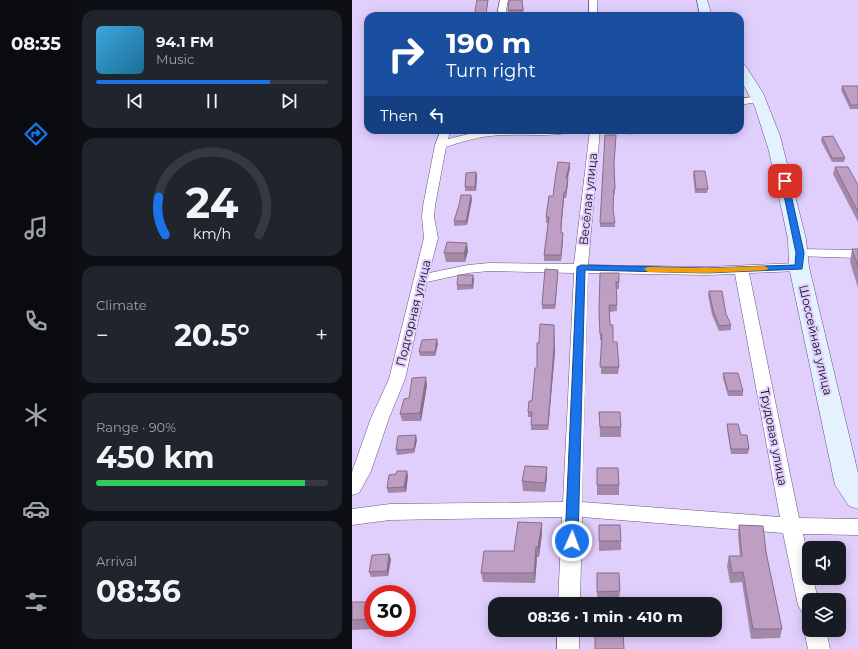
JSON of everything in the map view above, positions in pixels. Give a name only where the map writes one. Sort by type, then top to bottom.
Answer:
[{"type":"main road","points":[[702,0],[705,12]]},
{"type":"main road","name":"Шоссейная улица","points":[[744,80],[749,100],[772,135],[785,181],[800,260],[848,485],[858,499]]},
{"type":"street","points":[[502,12],[504,0]]},
{"type":"street","points":[[593,0],[593,12]]},
{"type":"street","name":"Подгорная улица","points":[[352,488],[362,471],[380,418],[397,379],[431,238],[428,225],[428,212],[441,145],[445,134]]},
{"type":"street","points":[[441,145],[484,134]]},
{"type":"street","name":"Весёлая улица","points":[[569,597],[581,267],[595,134]]},
{"type":"street","points":[[422,279],[468,269],[489,267],[581,267],[706,271],[741,269],[800,260],[858,254]]},
{"type":"street","name":"Трудовая улица","points":[[741,269],[791,526],[806,593]]},
{"type":"street","points":[[352,517],[390,512],[572,510],[791,526],[858,527]]},
{"type":"street","points":[[568,637],[568,649]]},
{"type":"street","points":[[816,637],[819,649]]},
{"type":"building","points":[[477,0],[488,0],[486,12],[475,12]]},
{"type":"building","points":[[509,0],[522,0],[523,10],[508,10]]},
{"type":"building","points":[[842,86],[858,86],[858,105],[851,105]]},
{"type":"building","points":[[605,135],[616,135],[613,209],[615,223],[600,223]]},
{"type":"building","points":[[833,136],[845,158],[832,158],[822,137]]},
{"type":"building","points":[[558,162],[570,163],[566,178],[568,178],[566,192],[564,192],[561,224],[561,233],[563,233],[561,255],[544,255],[549,217],[546,217],[549,196],[553,196]]},
{"type":"building","points":[[835,167],[848,167],[858,185],[858,212]]},
{"type":"building","points":[[694,171],[705,171],[708,189],[696,189]]},
{"type":"building","points":[[476,172],[475,187],[465,187],[466,173]]},
{"type":"building","points":[[461,195],[471,195],[466,221],[454,221],[459,205]]},
{"type":"building","points":[[447,242],[467,243],[464,253],[444,253]]},
{"type":"building","points":[[852,249],[858,249],[858,266]]},
{"type":"building","points":[[545,269],[558,270],[555,305],[542,305]]},
{"type":"building","points":[[600,273],[619,273],[619,282],[616,282],[617,305],[609,305],[610,325],[613,325],[613,342],[617,342],[619,367],[600,367],[602,334],[600,334],[599,312]]},
{"type":"building","points":[[458,275],[473,275],[472,285],[457,285]]},
{"type":"building","points":[[709,291],[722,291],[726,314],[731,325],[719,326],[713,310]]},
{"type":"building","points":[[540,324],[554,325],[554,347],[548,425],[531,425],[532,412],[528,412],[529,401],[532,401],[535,368],[537,368],[537,343],[539,343]]},
{"type":"building","points":[[437,339],[435,352],[419,352],[422,340]]},
{"type":"building","points":[[723,373],[738,373],[743,391],[728,391]]},
{"type":"building","points":[[426,377],[420,413],[400,414],[404,399],[409,398],[412,378]]},
{"type":"building","points":[[599,412],[620,412],[621,427],[600,427]]},
{"type":"building","points":[[727,424],[738,424],[741,435],[747,435],[749,449],[731,449]]},
{"type":"building","points":[[416,435],[414,449],[396,450],[398,436]]},
{"type":"building","points":[[525,466],[547,467],[545,483],[522,481]]},
{"type":"building","points":[[597,468],[618,468],[619,485],[597,485]]},
{"type":"building","points":[[397,471],[407,471],[404,487],[387,488],[389,475],[396,474]]},
{"type":"building","points":[[518,522],[542,523],[538,547],[536,547],[534,573],[481,573],[484,551],[514,551]]},
{"type":"building","points":[[599,525],[620,525],[621,541],[599,541]]},
{"type":"building","points":[[739,525],[763,526],[766,552],[782,629],[753,629],[743,572],[732,573],[729,556],[742,556]]},
{"type":"building","points":[[389,554],[387,571],[369,572],[372,555]]},
{"type":"building","points":[[597,573],[619,573],[620,591],[597,592]]},
{"type":"building","points":[[352,602],[364,602],[364,619],[352,620]]},
{"type":"building","points":[[595,637],[623,637],[624,649],[595,649]]},
{"type":"slow traffic","points":[[648,269],[706,271],[764,268]]},
{"type":"route","points":[[572,541],[581,267],[706,271],[799,267],[800,253],[785,181]]}]
